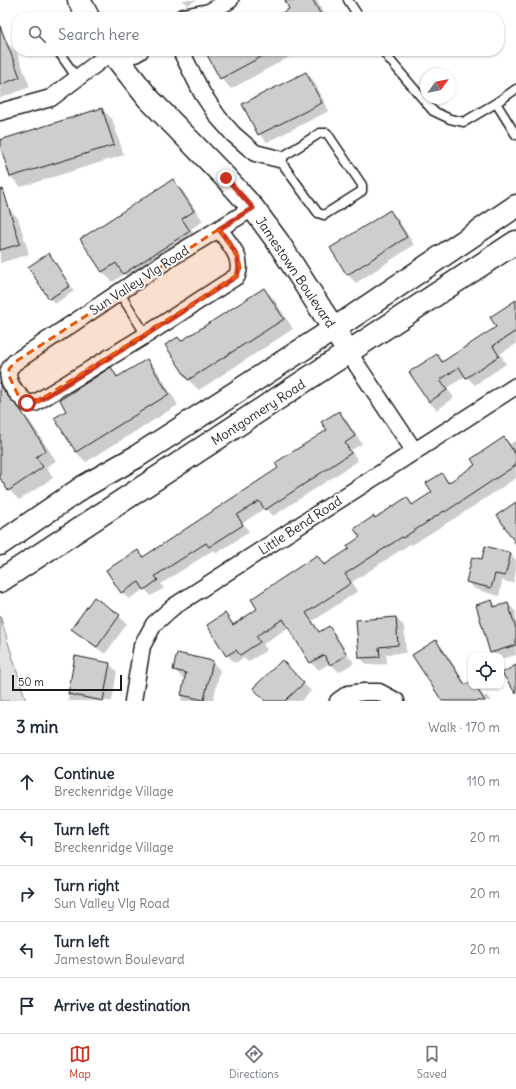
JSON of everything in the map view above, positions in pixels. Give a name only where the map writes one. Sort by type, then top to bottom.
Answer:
[{"type":"main road","points":[[79,0],[85,12]]},
{"type":"main road","name":"Jamestown Boulevard","points":[[115,56],[148,98],[253,208],[278,242],[349,353]]},
{"type":"main road","points":[[0,544],[83,487],[136,457],[334,329],[516,206]]},
{"type":"main road","name":"Montgomery Road","points":[[0,581],[516,242]]},
{"type":"street","points":[[209,12],[230,0]]},
{"type":"street","points":[[0,112],[51,98],[107,56]]},
{"type":"street","points":[[184,56],[202,93],[218,117],[233,134],[255,153],[279,159]]},
{"type":"street","name":"Sun Valley Vlg Road","points":[[146,335],[35,403],[27,403],[19,396],[8,376],[9,369],[15,362],[26,354],[119,292],[253,208]]},
{"type":"street","points":[[146,335],[237,276],[240,268],[238,256],[219,229]]},
{"type":"street","points":[[349,353],[414,452]]},
{"type":"street","name":"Little Bend Road","points":[[133,701],[142,646],[154,624],[172,607],[516,386]]},
{"type":"street","points":[[338,701],[348,694],[364,692],[379,692],[396,701]]},
{"type":"lane","points":[[348,0],[356,12]]},
{"type":"lane","points":[[62,56],[77,78]]},
{"type":"lane","points":[[387,56],[433,111],[450,119],[464,122],[496,104],[516,89]]},
{"type":"lane","points":[[496,104],[516,135]]},
{"type":"lane","points":[[320,133],[327,133],[362,185],[362,191],[324,215],[318,213],[279,159],[320,133]]},
{"type":"lane","points":[[119,292],[146,335]]},
{"type":"highlighted area","points":[[219,229],[238,256],[240,268],[237,276],[35,403],[27,403],[19,397],[9,376],[9,369],[15,362]]},
{"type":"shaded area","points":[[0,616],[26,701],[0,701]]},
{"type":"building","points":[[285,0],[313,0],[319,12],[283,12],[289,9]]},
{"type":"building","points":[[0,26],[20,77],[0,85]]},
{"type":"building","points":[[208,56],[263,56],[220,79]]},
{"type":"building","points":[[306,72],[322,103],[258,135],[242,104]]},
{"type":"building","points":[[102,108],[114,145],[10,177],[0,145],[0,140]]},
{"type":"building","points":[[173,179],[194,211],[182,219],[190,231],[123,274],[116,263],[102,272],[80,239]]},
{"type":"building","points":[[3,189],[20,244],[0,250],[0,190]]},
{"type":"building","points":[[390,210],[407,237],[347,275],[330,248]]},
{"type":"building","points":[[49,253],[70,286],[49,299],[28,267]]},
{"type":"building","points":[[264,288],[284,319],[188,380],[165,345],[178,337],[181,341]]},
{"type":"building","points":[[516,300],[516,331],[493,346],[499,356],[466,378],[459,367],[440,380],[447,390],[429,402],[409,372],[437,354],[442,362],[496,327],[490,317]]},
{"type":"building","points":[[147,359],[169,394],[76,452],[54,418],[66,411],[60,400],[111,367],[117,377]]},
{"type":"building","points":[[0,382],[6,394],[20,409],[46,450],[36,457],[43,467],[8,491],[0,478]]},
{"type":"building","points":[[339,411],[355,436],[345,443],[351,453],[265,510],[259,501],[237,515],[243,525],[209,547],[206,543],[155,576],[158,580],[144,590],[139,582],[121,593],[106,570],[138,550],[143,557],[278,468],[275,463],[327,430],[321,422]]},
{"type":"building","points":[[504,437],[516,455],[516,465],[445,512],[444,511],[403,538],[402,537],[345,574],[351,583],[306,613],[319,632],[329,626],[347,655],[330,665],[324,655],[310,663],[283,619],[256,636],[260,642],[240,655],[236,650],[226,656],[207,625],[225,613],[233,625],[257,609],[251,599],[317,555],[324,565],[349,549],[347,546],[360,537],[354,529],[374,516],[375,518],[407,497],[412,505],[432,492],[426,483],[442,473],[448,483],[475,465],[471,459]]},
{"type":"building","points":[[516,502],[516,544],[497,515]]},
{"type":"building","points":[[485,546],[511,553],[505,576],[495,574],[491,588],[466,582],[472,557],[482,559]]},
{"type":"building","points":[[94,597],[120,615],[97,647],[71,629]]},
{"type":"building","points":[[492,600],[494,607],[508,603],[516,629],[516,645],[490,653],[476,605]]},
{"type":"building","points":[[396,617],[398,645],[379,647],[380,657],[359,658],[356,620]]},
{"type":"building","points":[[436,640],[465,685],[468,683],[468,689],[477,689],[485,701],[442,701],[412,655]]},
{"type":"building","points":[[177,653],[213,661],[204,700],[181,695],[186,673],[173,670]]},
{"type":"building","points":[[75,656],[110,663],[103,701],[68,694]]},
{"type":"building","points":[[282,660],[304,683],[285,701],[265,701],[253,688]]},
{"type":"building","points":[[516,665],[516,694],[504,676],[504,672]]},
{"type":"route","points":[[27,403],[35,403],[146,335],[237,276],[240,268],[238,256],[219,229],[253,208],[226,178]]}]
